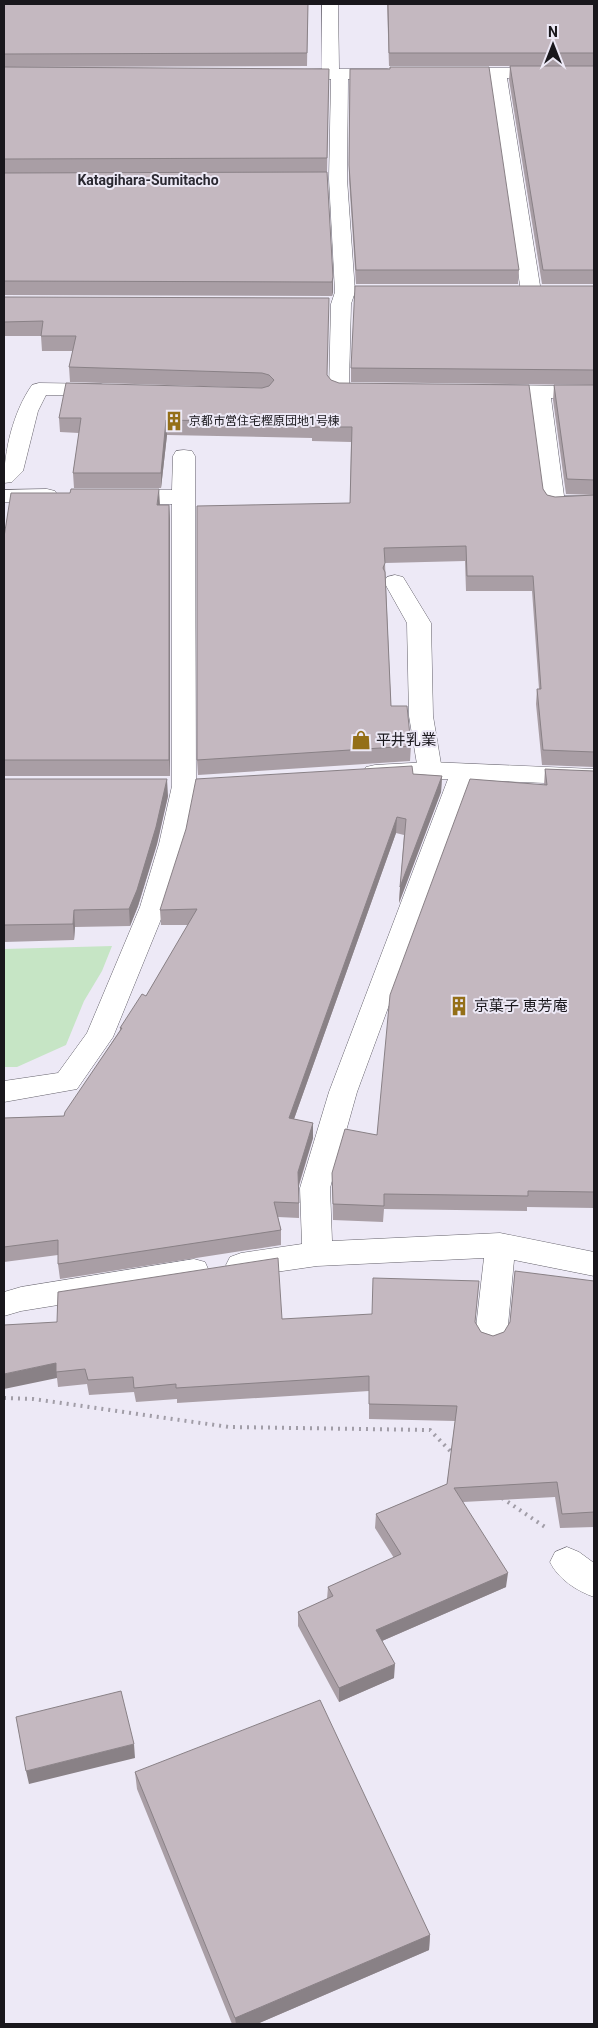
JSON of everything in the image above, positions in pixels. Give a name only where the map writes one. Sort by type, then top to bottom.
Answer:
[{"type":"street","points":[[330,4],[335,74],[338,179],[350,296],[339,390],[387,390]]},
{"type":"street","points":[[439,73],[594,73]]},
{"type":"street","points":[[498,73],[539,292],[512,292]]},
{"type":"street","points":[[281,74],[399,74]]},
{"type":"street","points":[[319,179],[338,179]]},
{"type":"street","points":[[321,304],[350,296]]},
{"type":"street","points":[[4,477],[12,471],[20,411],[39,388],[117,391]]},
{"type":"street","points":[[473,391],[594,392]]},
{"type":"street","points":[[540,392],[554,502],[594,502]]},
{"type":"street","points":[[4,1091],[67,1082],[99,1037],[153,907],[172,844],[184,456]]},
{"type":"street","points":[[4,496],[64,496]]},
{"type":"street","points":[[104,496],[183,497]]},
{"type":"street","points":[[395,582],[419,623],[421,716],[430,770]]},
{"type":"street","points":[[353,775],[430,770],[594,777]]},
{"type":"street","points":[[316,1254],[315,1188],[343,1092],[463,772]]},
{"type":"street","points":[[174,786],[211,784]]},
{"type":"street","points":[[491,1336],[500,1245]]},
{"type":"street","points":[[4,1304],[21,1299],[148,1278],[316,1254],[500,1245],[594,1264]]},
{"type":"street","points":[[567,1562],[594,1582]]},
{"type":"path","points":[[4,1398],[33,1399],[229,1427],[430,1430],[456,1457]]},
{"type":"path","points":[[498,1495],[547,1528],[567,1562]]},
{"type":"green space","points":[[112,946],[102,971],[84,1001],[66,1045],[17,1067],[4,1067],[4,949]]},
{"type":"building","points":[[4,4],[308,4],[307,53],[4,54]]},
{"type":"building","points":[[388,4],[594,4],[594,53],[389,53]]},
{"type":"building","points":[[510,66],[594,66],[594,270],[543,270]]},
{"type":"building","points":[[4,67],[329,69],[327,158],[4,159]]},
{"type":"building","points":[[390,67],[489,67],[519,270],[356,270],[349,165],[350,69],[390,69]]},
{"type":"building","points":[[327,172],[332,282],[4,281],[4,173]]},
{"type":"building","points":[[355,286],[594,286],[594,370],[351,368]]},
{"type":"building","points":[[4,297],[329,298],[327,375],[331,380],[339,383],[529,385],[543,489],[547,495],[555,497],[594,495],[594,752],[543,750],[537,689],[541,689],[533,576],[467,576],[466,546],[384,548],[385,563],[383,568],[385,572],[391,706],[407,706],[411,746],[197,760],[197,506],[350,503],[352,427],[312,427],[312,423],[166,420],[161,473],[73,473],[81,418],[59,418],[66,383],[262,388],[269,386],[274,380],[269,375],[262,373],[69,367],[76,336],[41,336],[43,321],[4,322]]},
{"type":"building","points":[[554,385],[594,385],[594,480],[567,479]]},
{"type":"building","points":[[71,489],[159,489],[157,505],[169,505],[169,760],[4,760],[4,537],[11,493],[70,493]]},
{"type":"building","points":[[412,766],[413,774],[442,776],[400,887],[406,819],[397,817],[289,1118],[313,1123],[298,1172],[299,1203],[274,1202],[281,1230],[58,1264],[58,1240],[4,1247],[4,1118],[64,1116],[142,994],[146,996],[197,909],[160,910],[186,829],[196,779]]},
{"type":"building","points":[[545,769],[594,771],[594,1192],[528,1191],[528,1196],[384,1194],[384,1206],[333,1204],[332,1173],[345,1129],[377,1135],[390,995],[470,779],[547,785]]},
{"type":"building","points":[[4,779],[167,779],[156,827],[137,890],[129,909],[74,910],[73,924],[4,925]]},
{"type":"building","points":[[278,1258],[282,1319],[372,1314],[373,1278],[479,1281],[475,1322],[481,1332],[493,1336],[504,1332],[510,1322],[515,1271],[594,1281],[594,1512],[562,1514],[557,1482],[454,1488],[508,1573],[376,1630],[395,1664],[339,1688],[298,1612],[333,1596],[328,1587],[401,1554],[376,1514],[447,1484],[457,1406],[369,1404],[369,1376],[176,1388],[176,1384],[134,1388],[133,1377],[88,1380],[85,1369],[56,1372],[56,1363],[4,1374],[4,1325],[57,1322],[58,1292]]},
{"type":"building","points":[[121,1691],[134,1744],[26,1771],[16,1717]]},
{"type":"building","points":[[320,1700],[430,1935],[235,2018],[135,1772]]},
{"type":"place","name":"京都市営住宅樫原団地1号棟","points":[[174,421]]},
{"type":"place","name":"平井乳業","points":[[361,740]]},
{"type":"place","name":"京菓子 恵芳庵","points":[[459,1006]]},
{"type":"district","name":"Katagihara-Sumitacho","points":[[148,180]]}]
